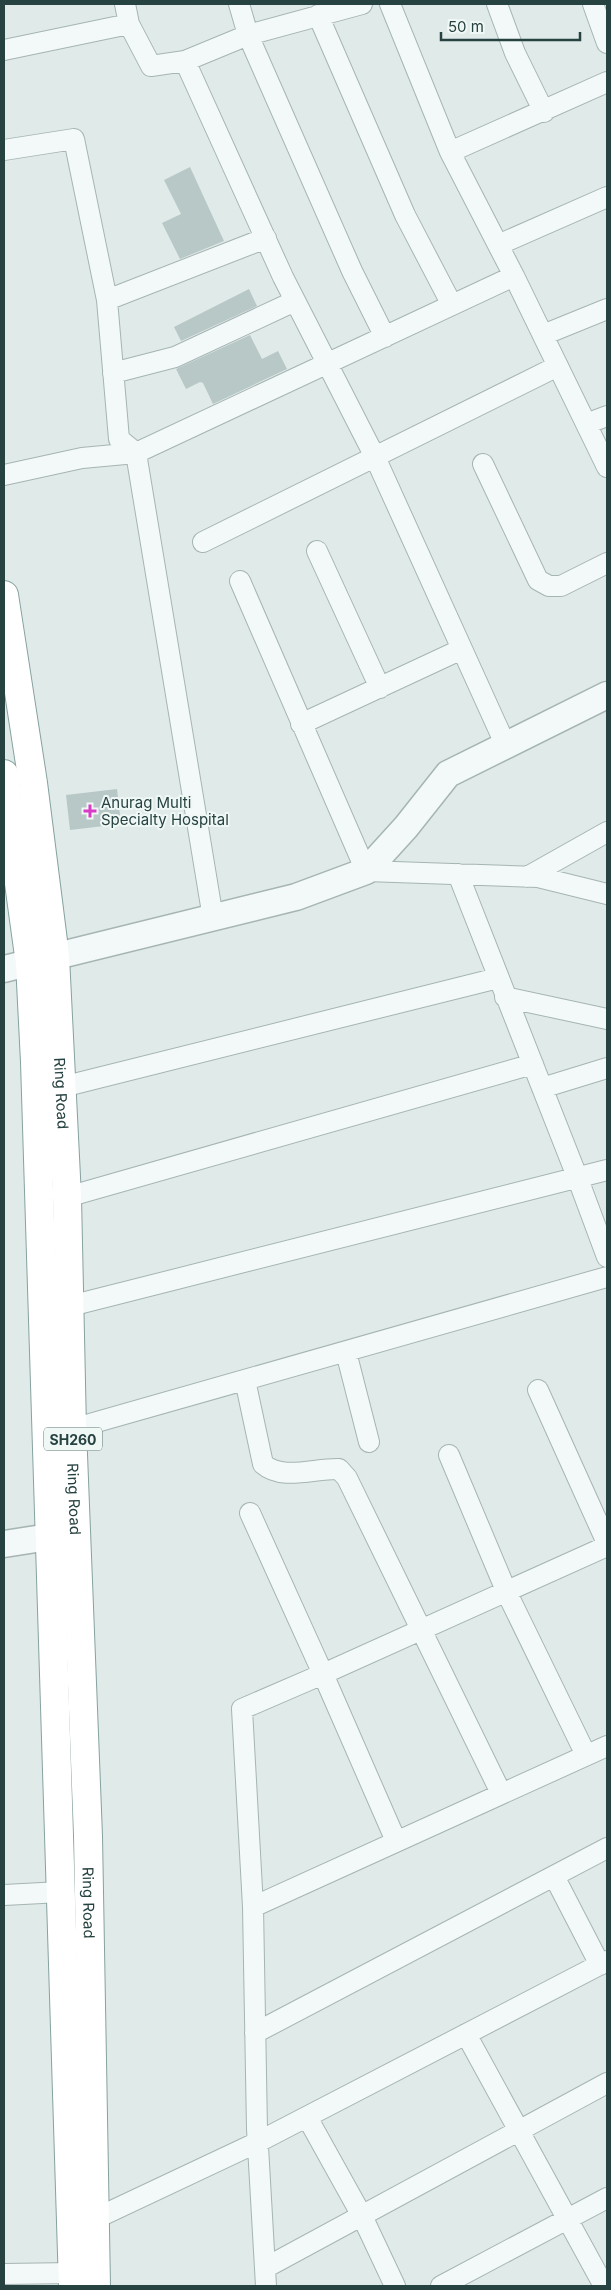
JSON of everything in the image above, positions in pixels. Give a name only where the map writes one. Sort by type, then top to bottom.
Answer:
[{"type":"highway","name":"Ring Road","points":[[4,595],[33,783],[29,963],[62,1087],[67,1197],[72,1429],[88,1836],[81,2282]]},
{"type":"highway","name":"Ring Road","points":[[4,774],[29,963],[35,1062],[62,1892],[83,2225]]},
{"type":"street","points":[[125,4],[129,24],[151,66],[185,61],[248,35],[358,4]]},
{"type":"street","points":[[240,4],[248,35],[352,271],[385,337]]},
{"type":"street","points":[[390,4],[450,152],[514,276],[607,467]]},
{"type":"street","points":[[497,4],[515,53],[544,112]]},
{"type":"street","points":[[593,4],[607,43]]},
{"type":"street","points":[[318,15],[405,215],[452,305]]},
{"type":"street","points":[[4,50],[129,24]]},
{"type":"street","points":[[185,61],[296,301],[376,457],[506,746]]},
{"type":"street","points":[[450,152],[544,112],[607,82]]},
{"type":"street","points":[[4,150],[74,139],[107,300],[119,439],[136,453],[212,918]]},
{"type":"street","points":[[498,245],[607,197]]},
{"type":"street","points":[[107,300],[266,238]]},
{"type":"street","points":[[4,474],[82,458],[136,453],[514,276]]},
{"type":"street","points":[[113,373],[175,357],[296,301]]},
{"type":"street","points":[[543,335],[607,309]]},
{"type":"street","points":[[203,542],[558,366]]},
{"type":"street","points":[[586,424],[607,416]]},
{"type":"street","points":[[483,464],[538,580],[550,586],[561,586],[607,563]]},
{"type":"street","points":[[317,551],[380,688]]},
{"type":"street","points":[[240,581],[366,871]]},
{"type":"street","points":[[301,724],[462,649]]},
{"type":"street","points":[[366,871],[406,827],[448,774],[607,695]]},
{"type":"street","points":[[528,876],[607,832]]},
{"type":"street","points":[[29,963],[296,897],[366,871],[528,876],[607,894]]},
{"type":"street","points":[[458,874],[578,1178],[607,1257]]},
{"type":"street","points":[[62,1087],[498,978]]},
{"type":"street","points":[[505,997],[607,1018]]},
{"type":"street","points":[[67,1197],[533,1064]]},
{"type":"street","points":[[542,1088],[607,1068]]},
{"type":"street","points":[[70,1306],[607,1170]]},
{"type":"street","points":[[72,1429],[607,1277]]},
{"type":"street","points":[[346,1352],[368,1442]]},
{"type":"street","points":[[245,1380],[263,1464],[270,1470],[280,1473],[339,1469],[347,1478],[501,1793]]},
{"type":"street","points":[[538,1390],[607,1544],[506,1593],[242,1710],[252,1906],[258,2142],[265,2277],[362,2216],[607,2083]]},
{"type":"street","points":[[449,1455],[506,1593],[586,1755]]},
{"type":"street","points":[[250,1512],[396,1841]]},
{"type":"street","points":[[4,1544],[49,1537]]},
{"type":"street","points":[[252,1906],[607,1746]]},
{"type":"street","points":[[255,2033],[607,1850]]},
{"type":"street","points":[[83,2225],[258,2142],[604,1963],[554,1876]]},
{"type":"street","points":[[4,1894],[62,1892]]},
{"type":"street","points":[[466,2034],[604,2286]]},
{"type":"street","points":[[307,2117],[362,2216],[395,2286]]},
{"type":"street","points":[[441,2286],[607,2198]]},
{"type":"street","points":[[4,2274],[81,2282]]},
{"type":"building","points":[[190,167],[224,241],[180,259],[162,223],[181,214],[164,180]]},
{"type":"building","points":[[249,289],[257,306],[181,341],[174,327]]},
{"type":"building","points":[[250,335],[262,359],[278,351],[287,369],[213,404],[203,383],[200,382],[186,389],[176,369]]},
{"type":"building","points":[[117,789],[121,824],[70,830],[66,795]]},
{"type":"place","name":"Anurag Multi Specialty Hospital","points":[[90,811]]}]
